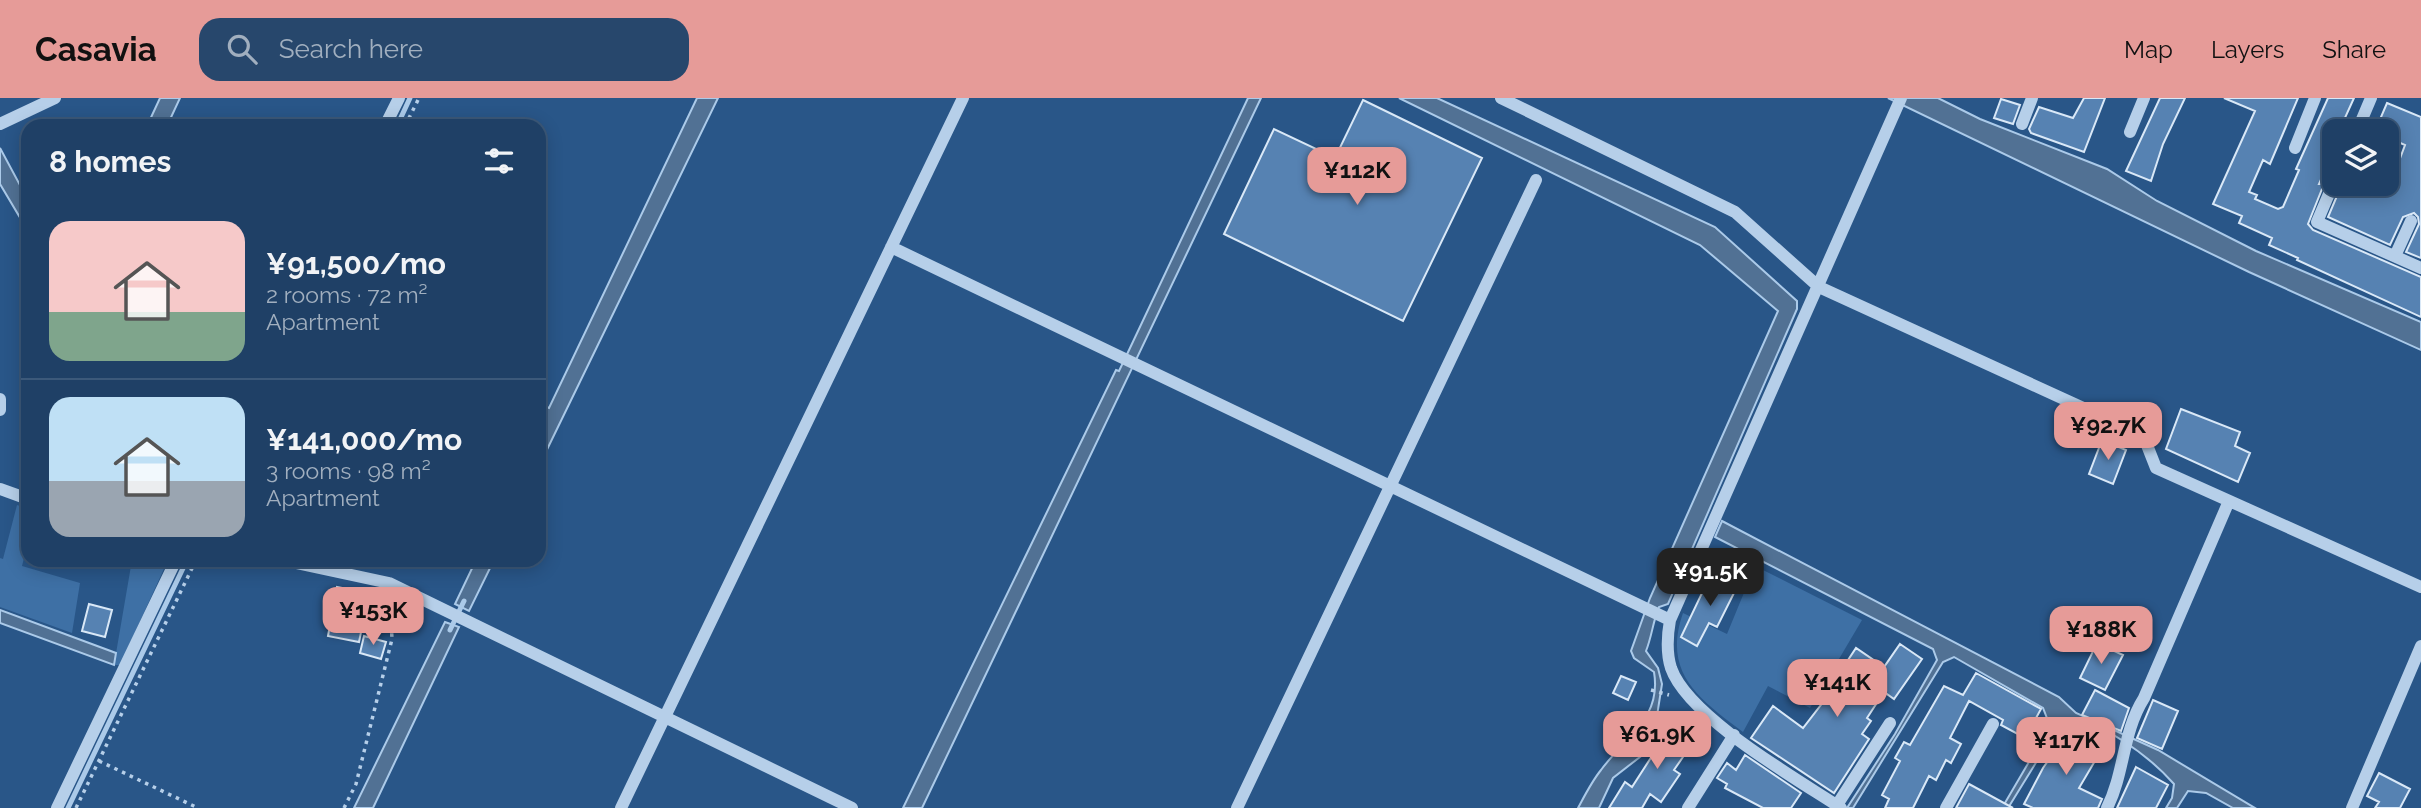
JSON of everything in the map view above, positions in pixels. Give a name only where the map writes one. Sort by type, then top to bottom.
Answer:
[{"type":"street","points":[[0,124],[55,98]]},
{"type":"street","points":[[388,119],[399,98]]},
{"type":"street","points":[[621,808],[963,98]]},
{"type":"street","points":[[1501,98],[1735,212],[1819,287],[2138,433],[2145,440],[2157,468],[2421,587]]},
{"type":"street","points":[[2022,124],[2032,98]]},
{"type":"street","points":[[2130,132],[2144,98]]},
{"type":"street","points":[[2295,148],[2315,98]]},
{"type":"street","points":[[2362,119],[2371,98]]},
{"type":"street","points":[[1890,723],[1839,807],[1693,704],[1672,670],[1665,617],[1819,287],[1899,103]]},
{"type":"street","points":[[1237,808],[1536,180]]},
{"type":"street","points":[[2328,196],[2317,222],[2421,268]]},
{"type":"street","points":[[2395,256],[2411,221]]},
{"type":"street","points":[[891,247],[1665,617]]},
{"type":"street","points":[[0,399],[0,410]]},
{"type":"street","points":[[0,489],[21,496]]},
{"type":"street","points":[[2108,808],[2122,763],[2125,739],[2228,501]]},
{"type":"street","points":[[57,808],[173,567]]},
{"type":"street","points":[[314,567],[388,583],[852,808]]},
{"type":"street","points":[[2352,808],[2421,646]]},
{"type":"street","points":[[1946,808],[1993,724]]},
{"type":"street","points":[[1688,808],[1734,735]]},
{"type":"path","points":[[408,119],[419,98]]},
{"type":"path","points":[[76,808],[193,567]]},
{"type":"path","points":[[344,808],[356,784],[392,639],[388,583]]},
{"type":"path","points":[[1651,690],[1664,694]]},
{"type":"path","points":[[99,761],[198,808]]},
{"type":"shaded area","points":[[160,98],[180,98],[170,119],[150,119]]},
{"type":"shaded area","points":[[697,98],[718,98],[546,452],[546,407],[549,408]]},
{"type":"shaded area","points":[[1248,98],[1261,98],[922,808],[903,808],[1116,370],[1119,371]]},
{"type":"shaded area","points":[[1399,98],[1437,98],[1715,227],[1797,301],[1797,309],[1668,604],[1659,607],[1657,612],[1646,651],[1658,668],[1662,684],[1654,735],[1645,753],[1613,778],[1599,808],[1578,808],[1598,774],[1647,715],[1652,702],[1654,672],[1634,658],[1631,651],[1650,598],[1778,311],[1700,245]]},
{"type":"shaded area","points":[[1888,98],[1938,98],[1980,119],[2107,169],[2157,201],[2256,251],[2421,322],[2421,350],[2249,272]]},
{"type":"shaded area","points":[[0,148],[21,187],[21,219],[0,184]]},
{"type":"shaded area","points":[[17,505],[21,506],[21,567],[80,583],[72,633],[0,607],[0,558],[3,559]]},
{"type":"shaded area","points":[[1722,521],[2059,697],[2076,713],[2158,750],[2255,808],[2233,808],[2206,793],[2188,791],[2177,808],[2166,808],[2172,798],[2174,784],[2152,762],[2106,731],[2075,721],[2061,722],[2008,808],[2002,808],[2050,726],[2043,708],[1954,657],[1943,662],[1853,808],[1847,808],[1895,734],[1937,660],[1933,649],[1715,537]]},
{"type":"shaded area","points":[[1755,566],[1862,620],[1810,708],[1768,686],[1743,732],[1712,708],[1689,683],[1677,652],[1678,634],[1683,613],[1727,634]]},
{"type":"shaded area","points":[[131,567],[165,567],[120,665],[114,665]]},
{"type":"shaded area","points":[[473,567],[491,567],[469,611],[455,604]]},
{"type":"shaded area","points":[[0,610],[116,653],[114,665],[0,623]]},
{"type":"shaded area","points":[[445,622],[459,627],[373,808],[354,808]]},
{"type":"building","points":[[2084,98],[2105,98],[2084,152],[2031,133],[2029,129],[2039,107],[2073,118]]},
{"type":"building","points":[[2160,98],[2185,98],[2163,144],[2151,181],[2126,171]]},
{"type":"building","points":[[2224,98],[2298,98],[2270,164],[2263,160],[2249,192],[2257,195],[2255,199],[2278,209],[2283,207],[2299,170],[2296,169],[2328,98],[2354,98],[2344,119],[2322,119],[2322,177],[2319,184],[2322,184],[2322,189],[2308,224],[2313,230],[2421,277],[2421,317],[2269,245],[2272,238],[2239,223],[2242,216],[2213,204],[2255,111]]},
{"type":"building","points":[[2001,99],[2020,105],[2013,124],[1994,118]]},
{"type":"building","points":[[1363,100],[1482,158],[1403,321],[1224,234],[1274,129],[1335,158]]},
{"type":"building","points":[[2387,103],[2421,117],[2421,258],[2406,252],[2419,224],[2414,213],[2403,217],[2390,245],[2328,217],[2337,196],[2399,196],[2399,161],[2405,145],[2399,142],[2399,119],[2380,119]]},
{"type":"building","points":[[2181,409],[2240,432],[2235,446],[2250,453],[2238,482],[2166,449]]},
{"type":"building","points":[[2102,440],[2126,450],[2113,484],[2089,474]]},
{"type":"building","points":[[1712,572],[1738,585],[1717,627],[1709,623],[1697,646],[1681,637]]},
{"type":"building","points":[[337,587],[369,593],[359,642],[328,636]]},
{"type":"building","points":[[89,604],[112,610],[105,637],[82,631]]},
{"type":"building","points":[[364,636],[386,642],[381,659],[360,653]]},
{"type":"building","points":[[2097,643],[2123,655],[2105,690],[2080,678]]},
{"type":"building","points":[[1900,644],[1922,659],[1894,699],[1884,692],[1867,718],[1871,721],[1862,734],[1869,739],[1834,793],[1751,738],[1773,706],[1803,728],[1834,688],[1831,686],[1856,648],[1884,667]]},
{"type":"building","points":[[1976,673],[2041,709],[2025,738],[2001,725],[2003,720],[1969,701],[1950,738],[1961,744],[1951,763],[1946,760],[1936,780],[1929,776],[1913,808],[1885,808],[1889,799],[1882,795],[1900,761],[1895,758],[1904,742],[1910,745],[1944,686],[1963,695]]},
{"type":"building","points":[[1621,676],[1636,682],[1628,700],[1613,693]]},
{"type":"building","points":[[2095,690],[2129,708],[2121,731],[2082,715]]},
{"type":"building","points":[[2153,700],[2178,711],[2162,749],[2137,738]]},
{"type":"building","points":[[1674,722],[1696,738],[1674,770],[1680,774],[1661,802],[1650,794],[1642,808],[1609,808],[1625,782],[1632,787]]},
{"type":"building","points":[[2069,731],[2102,749],[2079,788],[2102,799],[2098,808],[2033,808],[2024,804],[2043,768]]},
{"type":"building","points":[[1745,755],[1801,793],[1791,808],[1763,808],[1725,788],[1727,784],[1717,778],[1727,763],[1736,770]]},
{"type":"building","points":[[2136,767],[2168,785],[2156,808],[2117,808]]},
{"type":"building","points":[[2379,773],[2410,789],[2400,808],[2375,808],[2379,802],[2367,796]]},
{"type":"building","points":[[1969,784],[2013,808],[1956,808]]},
{"type":"waterway","points":[[400,119],[410,98]]},
{"type":"waterway","points":[[68,808],[184,567]]},
{"type":"waterway","points":[[450,630],[464,601]]}]
